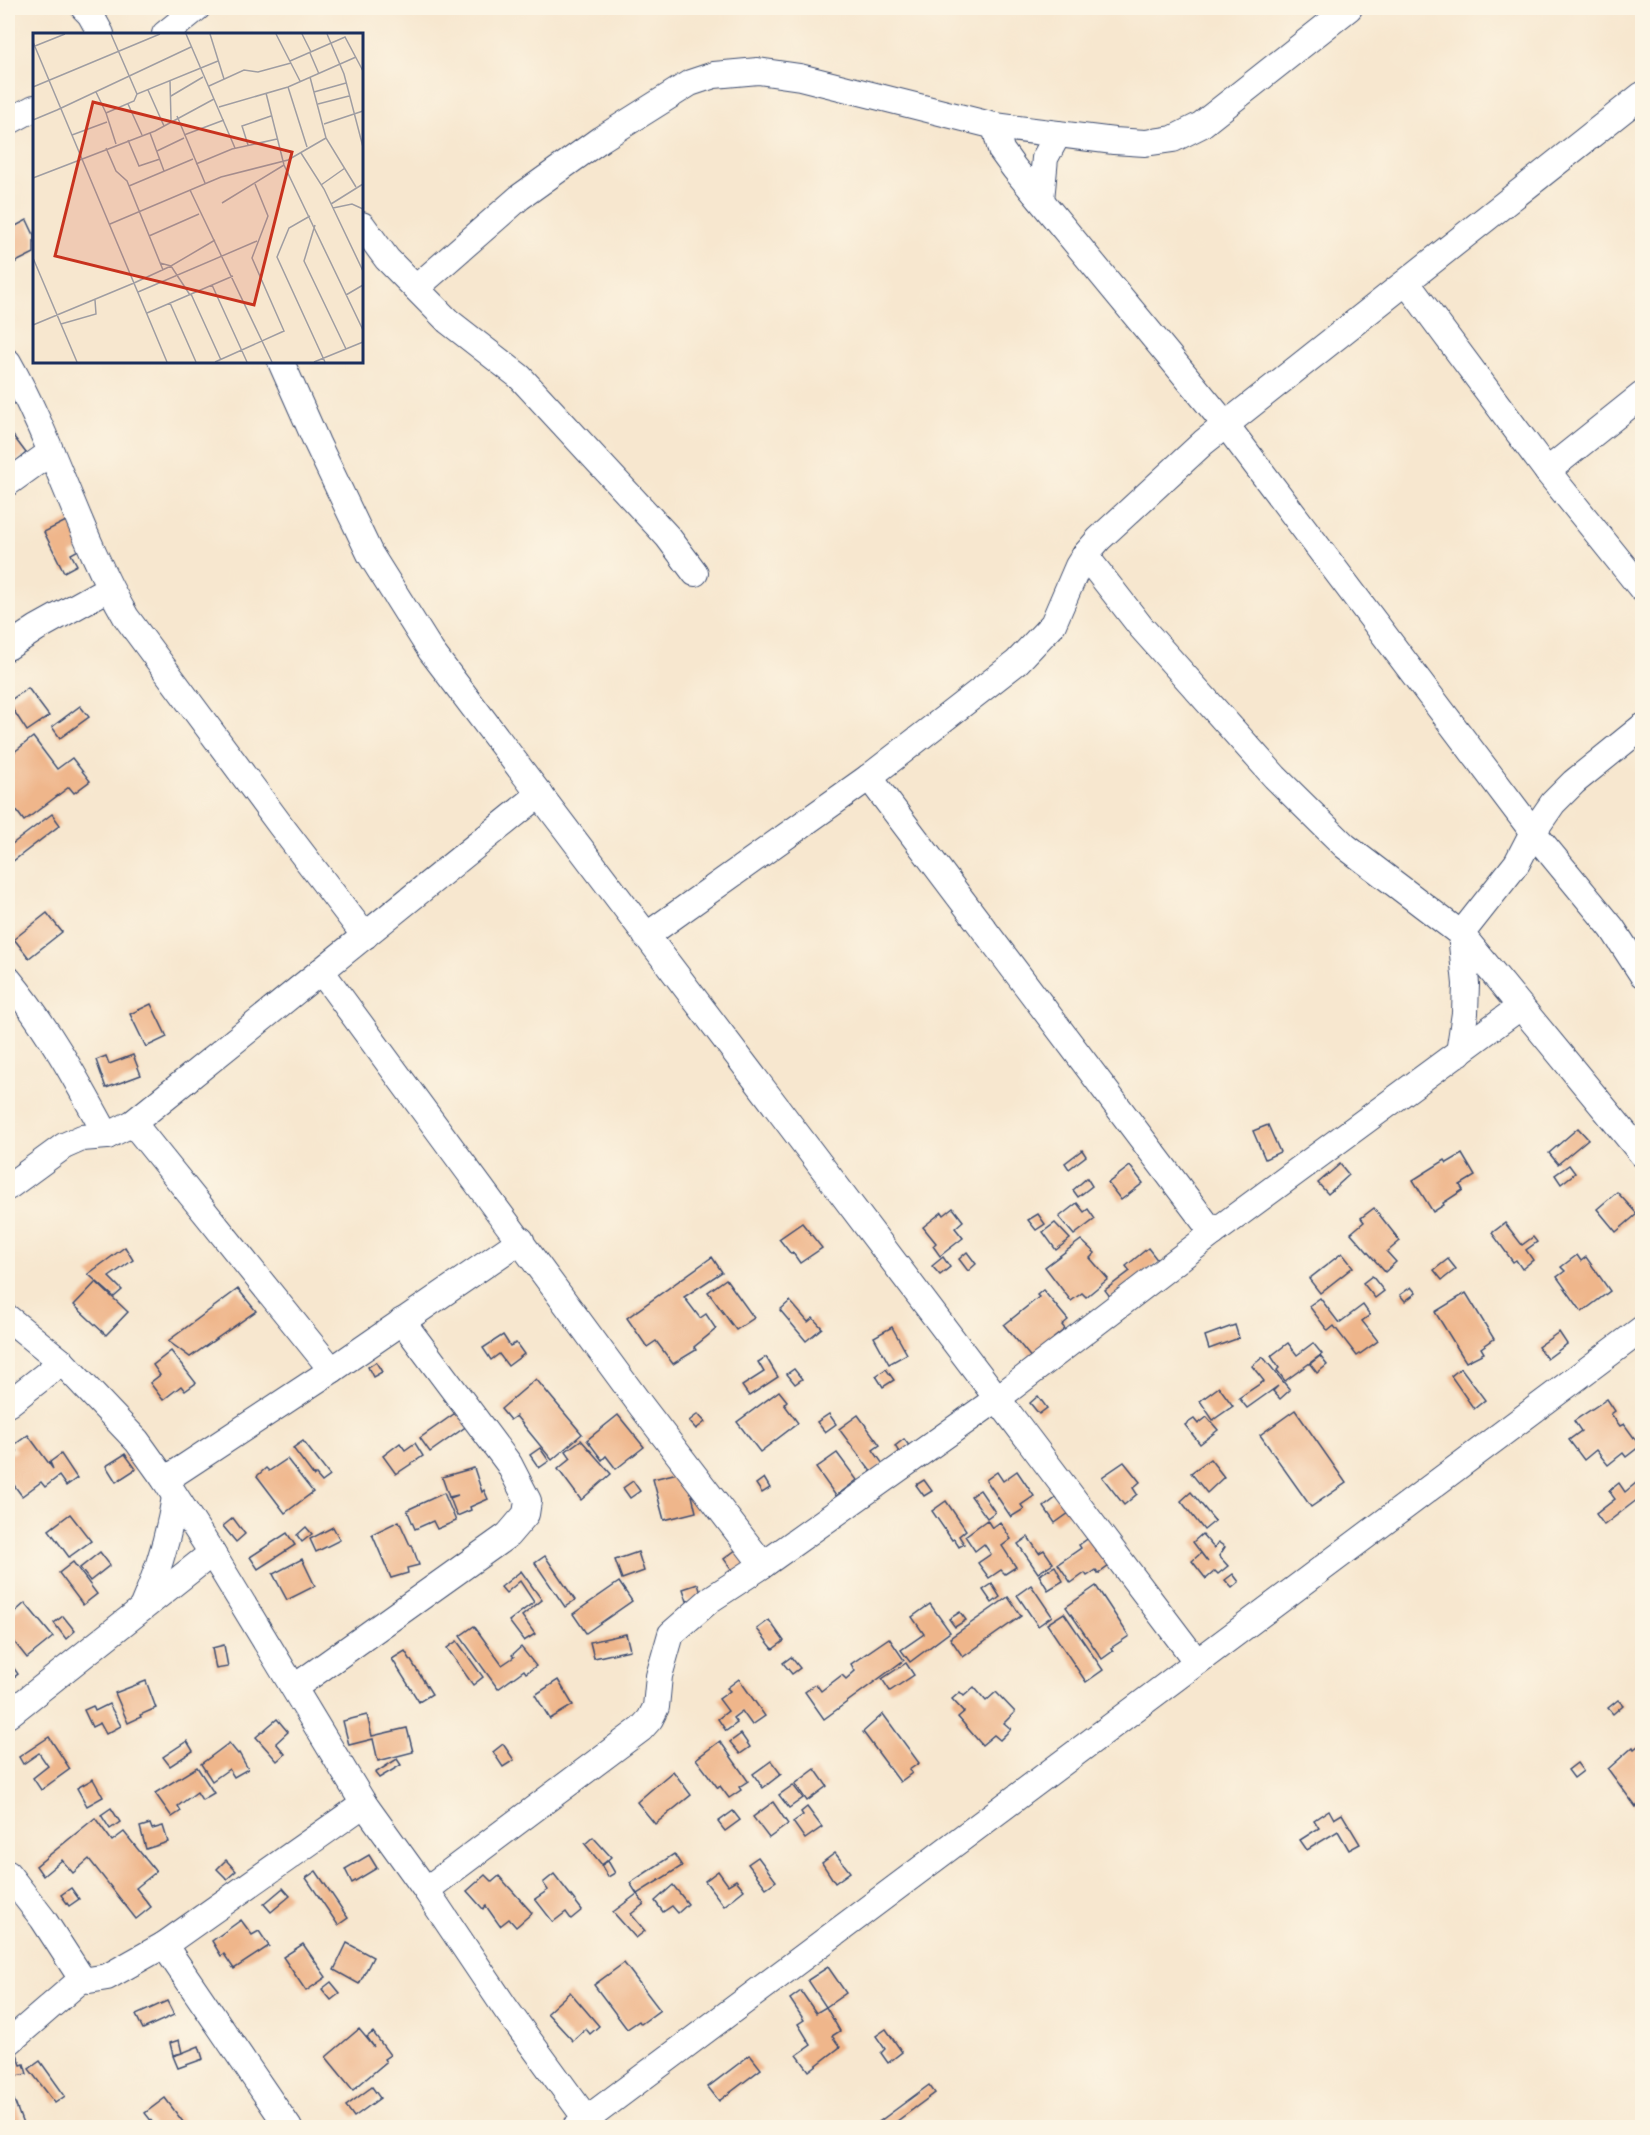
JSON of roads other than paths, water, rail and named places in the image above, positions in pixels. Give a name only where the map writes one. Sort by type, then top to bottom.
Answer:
[{"type":"street","points":[[84,8],[90,14],[100,33]]},
{"type":"street","points":[[166,33],[197,8]]},
{"type":"street","points":[[416,288],[520,197],[601,139],[690,83],[714,75],[758,71],[800,77],[995,126],[1145,143],[1173,139],[1201,125],[1349,8]]},
{"type":"street","points":[[646,936],[869,777],[1017,662],[1053,624],[1084,555],[1195,450],[1642,95]]},
{"type":"street","points":[[8,122],[33,109]]},
{"type":"street","points":[[995,126],[1001,150],[1226,425],[1533,832],[1612,928],[1642,974]]},
{"type":"street","points":[[1041,200],[1045,158],[1058,134]]},
{"type":"street","points":[[363,226],[387,259],[448,321],[520,377],[668,537],[695,573]]},
{"type":"street","points":[[1407,283],[1547,471],[1642,589]]},
{"type":"street","points":[[8,362],[51,452],[110,588],[133,626],[280,826],[366,936]]},
{"type":"street","points":[[281,363],[370,554],[431,651],[1197,1662]]},
{"type":"street","points":[[1547,471],[1642,395]]},
{"type":"street","points":[[8,483],[51,452]]},
{"type":"street","points":[[1084,555],[1142,627],[1275,777],[1345,846],[1461,934],[1642,1154]]},
{"type":"street","points":[[8,647],[37,628],[110,588]]},
{"type":"street","points":[[1458,1053],[1465,1013],[1466,984],[1461,934],[1516,863],[1533,832],[1553,803],[1574,782],[1642,727]]},
{"type":"street","points":[[869,777],[1213,1233]]},
{"type":"street","points":[[8,1187],[64,1146],[82,1138],[107,1136],[133,1123],[540,794]]},
{"type":"street","points":[[321,971],[642,1407],[763,1565]]},
{"type":"street","points":[[8,979],[30,1006],[62,1054],[107,1136]]},
{"type":"street","points":[[426,1890],[641,1729],[650,1719],[656,1707],[659,1676],[671,1634],[711,1599],[763,1565],[998,1398],[1213,1233],[1520,1007]]},
{"type":"street","points":[[133,1123],[332,1370]]},
{"type":"street","points":[[170,1488],[332,1370],[520,1240]]},
{"type":"street","points":[[8,1318],[62,1362],[137,1440],[213,1553],[364,1804],[426,1890],[585,2125],[1642,1329]]},
{"type":"street","points":[[295,1688],[508,1535],[526,1514],[528,1501],[509,1464],[402,1321]]},
{"type":"street","points":[[8,1404],[62,1362]]},
{"type":"street","points":[[140,1611],[155,1580],[171,1526],[170,1488]]},
{"type":"street","points":[[8,1715],[213,1553]]},
{"type":"street","points":[[8,2043],[82,1979],[107,1977],[164,1945],[364,1804]]},
{"type":"street","points":[[8,1874],[43,1918],[82,1979]]},
{"type":"street","points":[[164,1945],[289,2127]]}]
